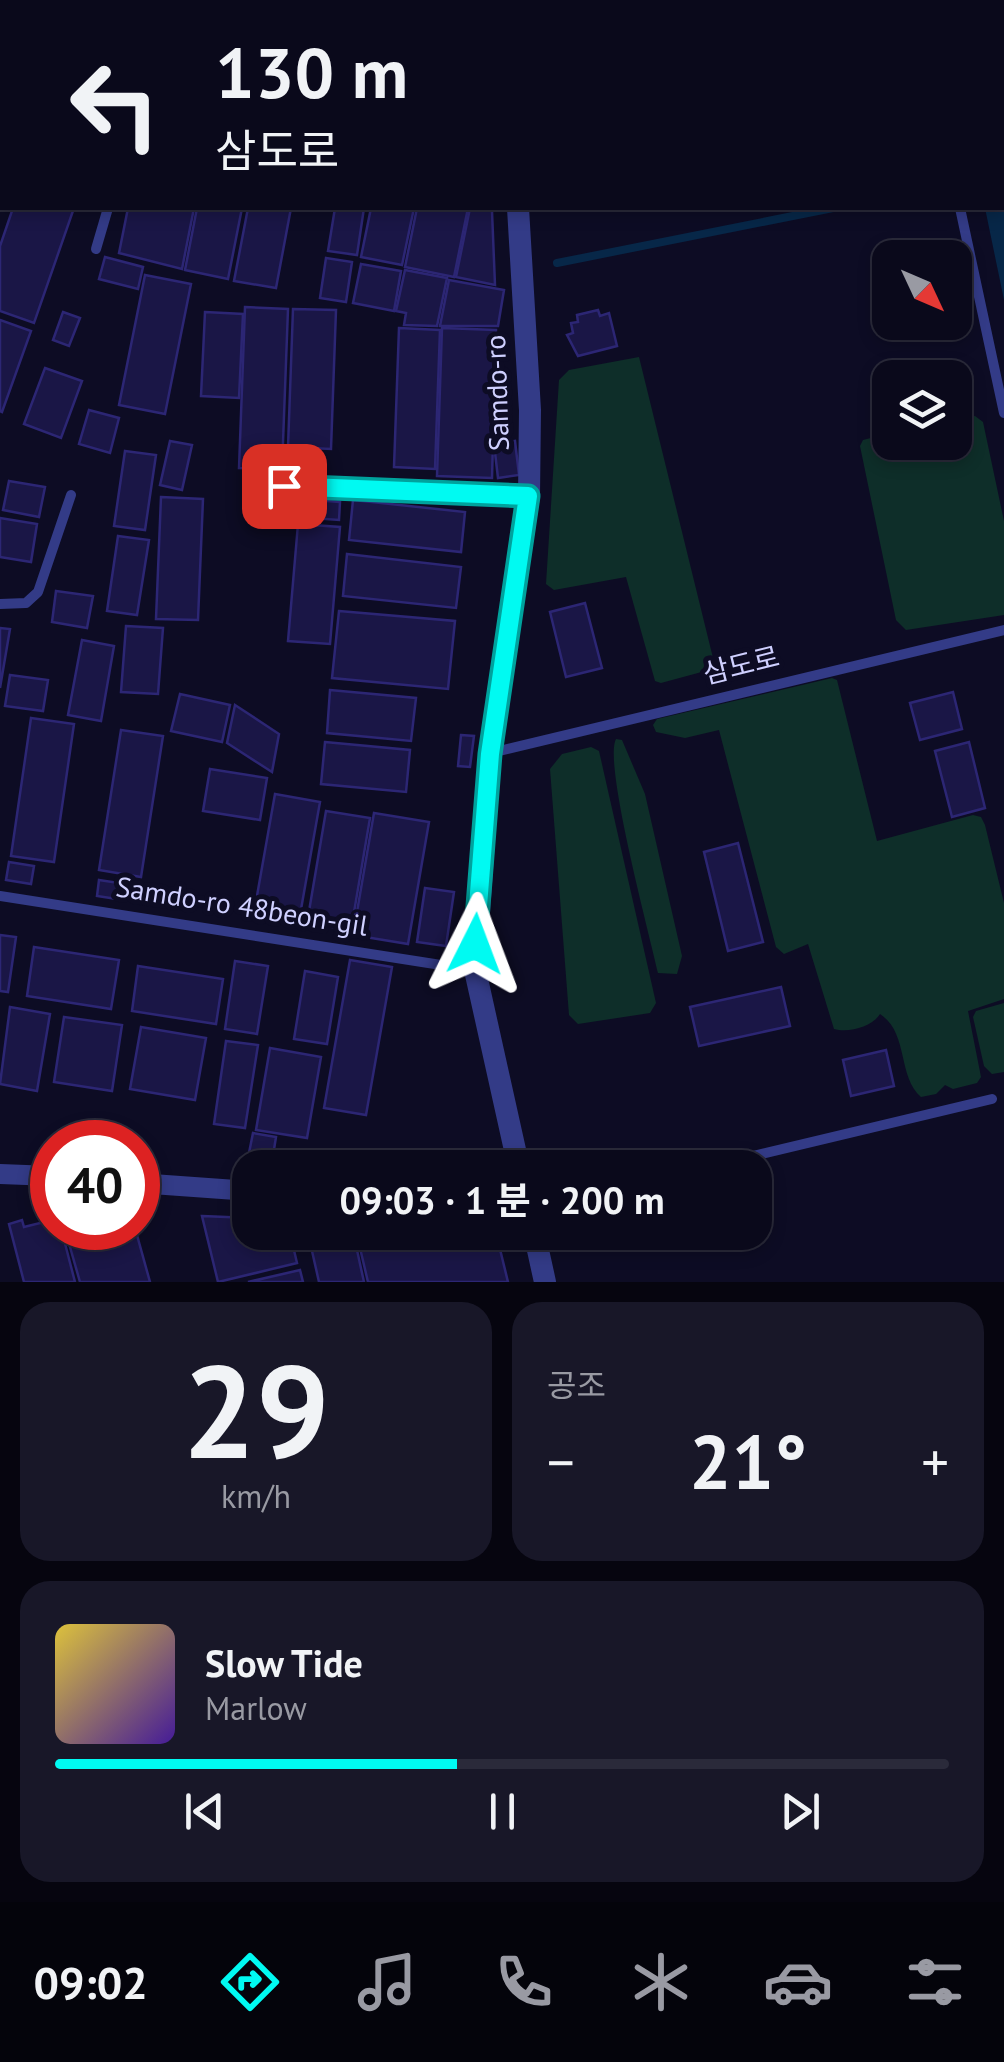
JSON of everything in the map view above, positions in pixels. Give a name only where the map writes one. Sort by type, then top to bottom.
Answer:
[{"type":"street","name":"Samdo-ro","points":[[516,1150],[474,970],[490,754],[528,496],[530,410],[518,210]]},
{"type":"street","points":[[0,1174],[30,1175]]},
{"type":"street","points":[[160,1185],[232,1191]]},
{"type":"street","points":[[538,1250],[546,1282]]},
{"type":"lane","points":[[96,249],[107,210]]},
{"type":"lane","points":[[960,210],[1004,413]]},
{"type":"lane","points":[[284,486],[528,496]]},
{"type":"lane","points":[[0,604],[26,603],[38,592],[72,495]]},
{"type":"lane","name":"삼도로","points":[[490,754],[1004,630]]},
{"type":"lane","name":"Samdo-ro 48beon-gil","points":[[0,896],[474,970]]},
{"type":"lane","points":[[772,1152],[992,1099]]},
{"type":"green space","points":[[639,357],[714,662],[709,670],[661,683],[655,681],[626,577],[554,590],[546,584],[559,380],[569,370]]},
{"type":"green space","points":[[972,416],[983,422],[1004,521],[1004,615],[906,630],[896,620],[860,446],[863,440],[872,438],[872,460],[972,460]]},
{"type":"green space","points":[[832,678],[837,680],[877,841],[973,815],[981,817],[985,825],[1004,903],[1004,999],[968,1011],[981,1077],[977,1083],[953,1089],[945,1085],[936,1094],[921,1097],[909,1078],[895,1032],[880,1014],[860,1028],[834,1029],[808,944],[784,954],[776,947],[719,730],[685,738],[656,732],[653,725],[657,719]]},
{"type":"green space","points":[[616,739],[622,740],[645,794],[682,956],[677,974],[658,973],[621,813],[614,754]]},
{"type":"green space","points":[[591,747],[599,751],[656,1003],[650,1013],[578,1024],[569,1015],[550,769],[562,754]]},
{"type":"green space","points":[[1004,1003],[1004,1072],[992,1074],[984,1066],[973,1017],[976,1011]]},
{"type":"water","points":[[985,210],[1004,210],[1004,300]]},
{"type":"building","points":[[12,210],[73,210],[34,323],[0,311],[0,246]]},
{"type":"building","points":[[128,210],[194,210],[182,269],[119,253]]},
{"type":"building","points":[[197,210],[242,210],[228,279],[185,270]]},
{"type":"building","points":[[248,210],[291,210],[276,288],[234,281]]},
{"type":"building","points":[[335,210],[364,210],[357,255],[328,251]]},
{"type":"building","points":[[371,210],[414,210],[402,265],[361,257]]},
{"type":"building","points":[[417,210],[468,210],[454,277],[405,267]]},
{"type":"building","points":[[470,210],[492,211],[495,285],[456,277]]},
{"type":"building","points":[[105,257],[143,267],[138,289],[99,279]]},
{"type":"building","points":[[326,258],[352,262],[346,302],[320,298]]},
{"type":"building","points":[[361,264],[401,271],[394,311],[353,303]]},
{"type":"building","points":[[405,270],[447,278],[437,326],[404,325],[406,313],[396,311]]},
{"type":"building","points":[[145,275],[191,284],[165,414],[119,405]]},
{"type":"building","points":[[449,280],[504,290],[498,326],[440,326]]},
{"type":"building","points":[[245,307],[288,309],[282,469],[239,468]]},
{"type":"building","points":[[293,309],[336,310],[331,449],[288,447]]},
{"type":"building","points":[[598,310],[600,316],[609,313],[617,346],[578,356],[567,335],[573,333],[571,323],[578,322],[577,315]]},
{"type":"building","points":[[63,312],[80,318],[69,346],[53,340]]},
{"type":"building","points":[[205,312],[243,314],[239,398],[201,396]]},
{"type":"building","points":[[0,320],[31,331],[2,412],[0,411]]},
{"type":"building","points":[[399,328],[440,330],[435,469],[394,467]]},
{"type":"building","points":[[442,328],[496,330],[492,478],[437,476]]},
{"type":"building","points":[[45,368],[82,381],[61,438],[24,424]]},
{"type":"building","points":[[89,410],[119,418],[110,453],[79,444]]},
{"type":"building","points":[[170,441],[192,445],[182,490],[160,485]]},
{"type":"building","points":[[515,441],[519,475],[498,478],[494,444]]},
{"type":"building","points":[[125,451],[156,455],[145,530],[114,526]]},
{"type":"building","points":[[9,481],[45,487],[39,517],[3,510]]},
{"type":"building","points":[[161,497],[203,499],[198,620],[156,619]]},
{"type":"building","points":[[313,500],[340,502],[339,520],[312,518]]},
{"type":"building","points":[[353,500],[465,512],[461,552],[349,540]]},
{"type":"building","points":[[0,518],[37,524],[31,562],[0,557]]},
{"type":"building","points":[[298,524],[340,527],[330,644],[288,641]]},
{"type":"building","points":[[118,536],[149,540],[137,615],[107,611]]},
{"type":"building","points":[[347,554],[461,567],[456,608],[343,596]]},
{"type":"building","points":[[56,591],[93,596],[87,628],[52,622]]},
{"type":"building","points":[[585,603],[602,668],[566,677],[550,612]]},
{"type":"building","points":[[339,611],[455,621],[448,689],[332,678]]},
{"type":"building","points":[[126,626],[163,628],[158,694],[121,692]]},
{"type":"building","points":[[0,628],[10,629],[0,688]]},
{"type":"building","points":[[82,640],[114,646],[101,721],[68,715]]},
{"type":"building","points":[[10,675],[48,680],[43,711],[5,706]]},
{"type":"building","points":[[330,690],[416,698],[411,741],[327,733]]},
{"type":"building","points":[[953,692],[962,729],[920,740],[910,703]]},
{"type":"building","points":[[180,694],[230,705],[222,742],[171,731]]},
{"type":"building","points":[[235,705],[279,734],[272,772],[227,743]]},
{"type":"building","points":[[31,718],[74,724],[54,862],[11,856]]},
{"type":"building","points":[[121,730],[163,736],[141,877],[99,870]]},
{"type":"building","points":[[461,735],[474,736],[470,767],[458,766]]},
{"type":"building","points":[[325,742],[410,750],[406,792],[321,784]]},
{"type":"building","points":[[969,742],[985,808],[952,817],[935,751]]},
{"type":"building","points":[[210,769],[267,778],[260,820],[203,811]]},
{"type":"building","points":[[275,794],[320,802],[300,915],[255,907]]},
{"type":"building","points":[[326,811],[370,818],[351,930],[307,923]]},
{"type":"building","points":[[374,813],[429,822],[408,944],[353,935]]},
{"type":"building","points":[[738,843],[763,942],[728,951],[704,852]]},
{"type":"building","points":[[9,862],[34,866],[31,884],[6,880]]},
{"type":"building","points":[[99,880],[119,883],[117,899],[97,896]]},
{"type":"building","points":[[425,888],[454,892],[446,946],[417,942]]},
{"type":"building","points":[[0,935],[16,937],[8,992],[0,991]]},
{"type":"building","points":[[34,947],[119,960],[111,1009],[27,996]]},
{"type":"building","points":[[350,960],[392,967],[366,1115],[324,1108]]},
{"type":"building","points":[[235,961],[268,966],[257,1034],[225,1029]]},
{"type":"building","points":[[138,966],[223,979],[216,1024],[132,1011]]},
{"type":"building","points":[[305,971],[338,977],[327,1044],[294,1039]]},
{"type":"building","points":[[781,987],[790,1026],[699,1046],[690,1007]]},
{"type":"building","points":[[10,1007],[50,1014],[37,1091],[0,1084]]},
{"type":"building","points":[[64,1017],[122,1025],[112,1091],[54,1082]]},
{"type":"building","points":[[141,1027],[206,1038],[195,1100],[130,1089]]},
{"type":"building","points":[[226,1041],[258,1045],[245,1128],[214,1124]]},
{"type":"building","points":[[270,1048],[321,1057],[307,1138],[256,1130]]},
{"type":"building","points":[[886,1050],[894,1086],[851,1096],[843,1060]]},
{"type":"building","points":[[253,1133],[276,1137],[274,1150],[250,1150]]},
{"type":"building","points":[[202,1216],[232,1217],[232,1250],[294,1250],[297,1263],[218,1282]]},
{"type":"building","points":[[22,1220],[24,1227],[30,1226],[30,1250],[67,1250],[75,1282],[24,1282],[9,1224]]},
{"type":"building","points":[[71,1250],[141,1250],[150,1282],[80,1282]]},
{"type":"building","points":[[357,1250],[364,1282],[319,1282],[312,1251]]},
{"type":"building","points":[[360,1250],[500,1250],[508,1282],[368,1282]]},
{"type":"building","points":[[300,1270],[303,1282],[248,1282]]},
{"type":"waterway","points":[[557,263],[823,210]]},
{"type":"route","points":[[284,486],[528,496],[524,548],[490,754],[475,944]]}]
